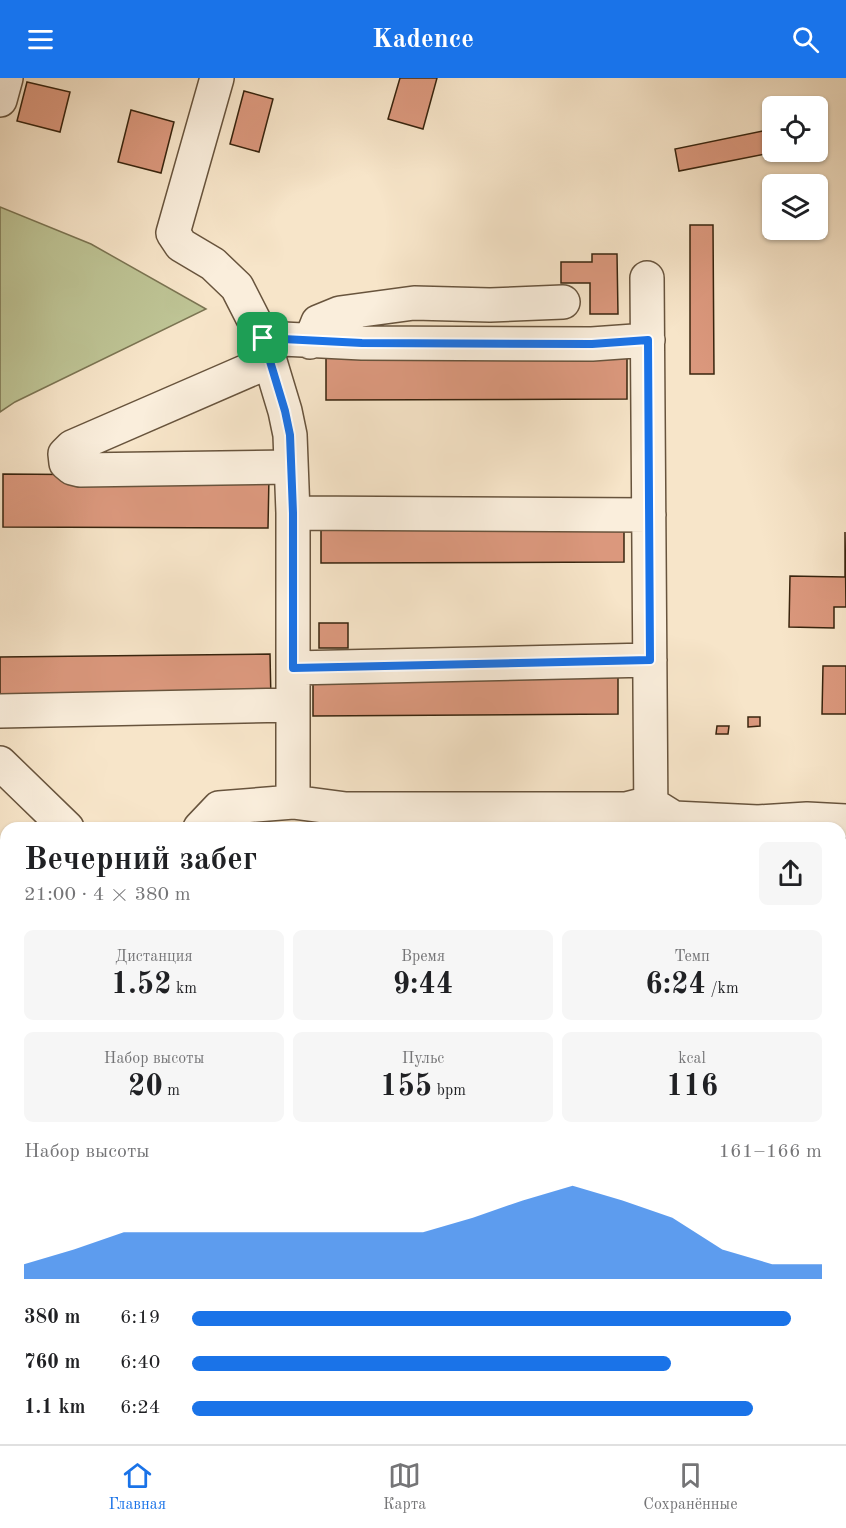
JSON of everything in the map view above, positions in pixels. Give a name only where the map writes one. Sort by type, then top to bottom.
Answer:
[{"type":"street","points":[[0,100],[6,78]]},
{"type":"street","points":[[217,78],[174,228],[174,237],[181,246],[213,264],[237,287],[267,350],[290,435],[293,513],[293,802]]},
{"type":"street","points":[[647,278],[651,815]]},
{"type":"street","points":[[310,342],[318,322],[340,314],[414,303],[490,306],[563,302]]},
{"type":"street","points":[[291,467],[80,470],[72,468],[65,460],[65,454],[72,447],[267,350],[310,342],[592,344],[648,340]]},
{"type":"street","points":[[293,513],[649,516]]},
{"type":"street","points":[[293,668],[650,660]]},
{"type":"street","points":[[0,711],[293,705]]},
{"type":"street","points":[[0,763],[61,822]]},
{"type":"street","points":[[218,821],[293,802],[346,809],[626,809],[674,818],[758,822],[807,819],[846,821]]},
{"type":"green space","points":[[0,207],[91,244],[206,309],[15,402],[0,412]]},
{"type":"building","points":[[400,78],[437,78],[423,129],[388,119]]},
{"type":"building","points":[[27,82],[70,92],[60,132],[17,121]]},
{"type":"building","points":[[244,91],[273,99],[259,152],[230,144]]},
{"type":"building","points":[[131,110],[174,122],[161,173],[118,162]]},
{"type":"building","points":[[762,131],[762,155],[679,171],[675,149]]},
{"type":"building","points":[[690,225],[713,225],[714,374],[690,374]]},
{"type":"building","points":[[592,254],[617,254],[618,314],[590,314],[590,283],[561,283],[561,262],[592,262]]},
{"type":"building","points":[[627,352],[627,399],[326,400],[326,354]]},
{"type":"building","points":[[3,474],[269,476],[268,528],[3,527]]},
{"type":"building","points":[[624,517],[624,562],[321,563],[321,518]]},
{"type":"building","points":[[845,532],[846,607],[834,607],[834,628],[789,627],[790,576],[845,577]]},
{"type":"building","points":[[319,623],[348,623],[348,648],[319,648]]},
{"type":"building","points":[[270,654],[271,701],[0,704],[0,657]]},
{"type":"building","points":[[823,666],[846,666],[846,714],[822,714]]},
{"type":"building","points":[[618,668],[618,714],[313,716],[313,670]]},
{"type":"building","points":[[748,717],[760,717],[760,726],[748,727]]},
{"type":"building","points":[[717,726],[729,726],[728,734],[716,734]]},
{"type":"route","points":[[263,338],[362,343],[592,344],[648,340],[650,660],[293,668],[293,513],[290,435],[263,338]]}]
